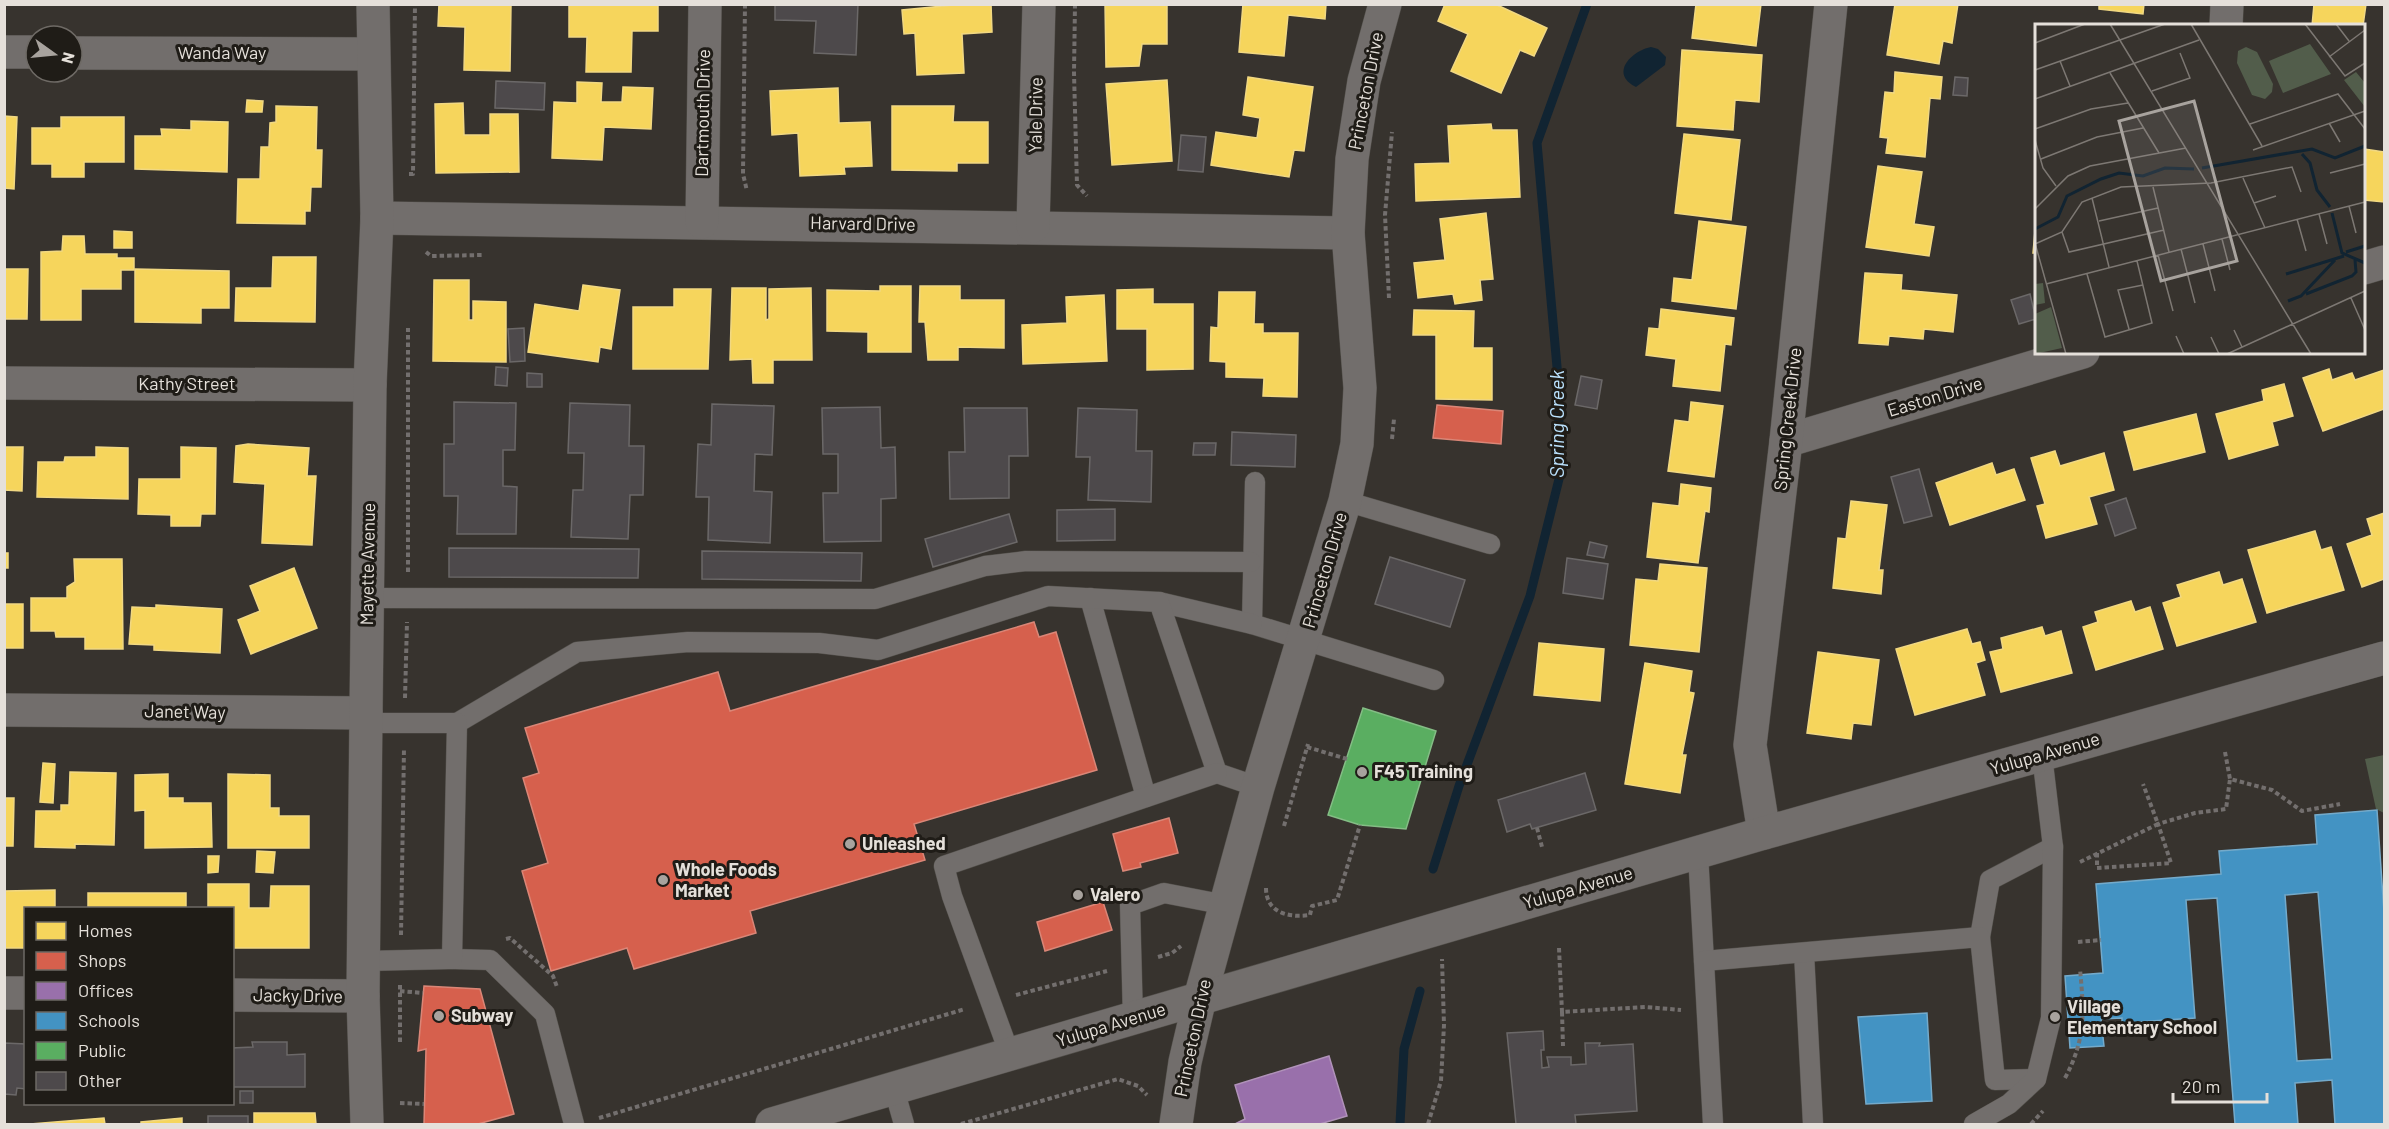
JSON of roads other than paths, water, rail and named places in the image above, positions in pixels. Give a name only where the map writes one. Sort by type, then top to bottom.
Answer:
[{"type":"street","name":"Mayette Avenue","points":[[367,1125],[363,996],[370,385],[377,218],[372,54],[373,4]]},
{"type":"street","name":"Dartmouth Drive","points":[[702,222],[705,4]]},
{"type":"street","name":"Yale Drive","points":[[1033,226],[1039,4]]},
{"type":"street","name":"Princeton Drive","points":[[1176,1125],[1185,1062],[1200,998],[1258,787],[1346,501],[1358,444],[1360,388],[1348,232],[1352,159],[1364,81],[1386,4]]},
{"type":"street","name":"Spring Creek Drive","points":[[1764,833],[1750,745],[1786,441],[1831,4]]},
{"type":"street","points":[[2226,24],[2227,4]]},
{"type":"street","points":[[4,52],[24,52]]},
{"type":"street","name":"Wanda Way","points":[[84,52],[372,54]]},
{"type":"street","name":"Harvard Drive","points":[[377,218],[1348,232]]},
{"type":"street","points":[[2365,268],[2385,262]]},
{"type":"street","name":"Easton Drive","points":[[1786,441],[2076,354]]},
{"type":"street","name":"Kathy Street","points":[[4,383],[370,385]]},
{"type":"street","name":"Yulupa Avenue","points":[[772,1125],[1764,833],[2385,658]]},
{"type":"street","name":"Janet Way","points":[[4,710],[367,718]]},
{"type":"street","points":[[4,993],[24,993]]},
{"type":"street","name":"Jacky Drive","points":[[234,995],[363,996]]},
{"type":"lane","points":[[1252,624],[1251,562],[1255,482]]},
{"type":"lane","points":[[1346,501],[1490,544]]},
{"type":"lane","points":[[368,598],[875,599],[985,566],[1026,561],[1251,562]]},
{"type":"lane","points":[[367,718],[405,723],[457,723],[577,652],[688,642],[819,643],[878,650],[1048,596],[1159,602],[1252,624],[1434,680]]},
{"type":"lane","points":[[1090,598],[1146,797]]},
{"type":"lane","points":[[1159,602],[1217,773]]},
{"type":"lane","points":[[452,959],[457,723]]},
{"type":"lane","points":[[1974,1125],[2009,1104],[2036,1079],[2051,1018],[2052,847],[2042,755]]},
{"type":"lane","points":[[1010,1055],[952,896],[944,866],[1217,773],[1258,787]]},
{"type":"lane","points":[[2036,1079],[1995,1080],[1980,937],[1990,880],[2052,847]]},
{"type":"lane","points":[[1698,853],[1713,1125]]},
{"type":"lane","points":[[1133,1019],[1130,905],[1164,893],[1226,905]]},
{"type":"lane","points":[[1704,961],[1980,937]]},
{"type":"lane","points":[[1804,953],[1813,1125]]},
{"type":"lane","points":[[364,961],[490,960],[545,1014],[574,1125]]},
{"type":"lane","points":[[894,1089],[904,1125]]},
{"type":"water","points":[[1651,47],[1658,49],[1666,57],[1665,65],[1636,87],[1624,76],[1626,64],[1636,53]]},
{"type":"waterway","name":"Spring Creek","points":[[1433,869],[1459,786],[1530,596],[1560,475],[1558,378],[1537,143],[1587,4]]},
{"type":"waterway","name":"Spring Creek","points":[[1400,1124],[1404,1049],[1420,991]]},
{"type":"place","name":"F45 Training","points":[[1362,772]]},
{"type":"place","name":"Unleashed","points":[[850,844]]},
{"type":"place","name":"Whole Foods Market","points":[[663,880]]},
{"type":"place","name":"Valero","points":[[1078,895]]},
{"type":"place","name":"Subway","points":[[439,1016]]},
{"type":"place","name":"Village Elementary School","points":[[2055,1017]]}]
